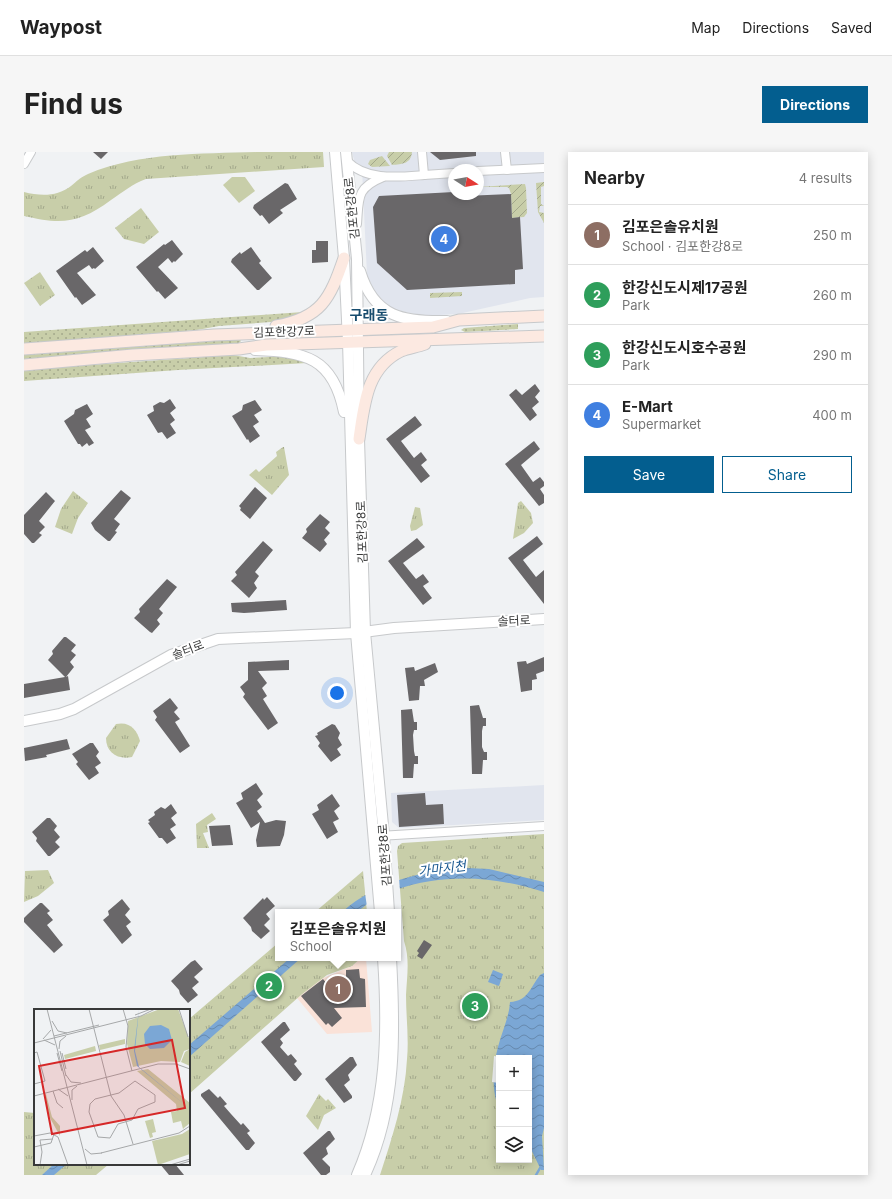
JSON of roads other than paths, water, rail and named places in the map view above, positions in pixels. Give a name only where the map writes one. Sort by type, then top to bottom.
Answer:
[{"type":"main road","points":[[214,335],[276,326],[304,319],[315,311],[334,288],[344,258]]},
{"type":"main road","name":"김포한강7로","points":[[24,350],[214,335],[433,327],[459,320],[544,316]]},
{"type":"main road","name":"김포한강7로","points":[[24,365],[133,355],[239,349],[266,345],[544,336]]},
{"type":"main road","points":[[354,440],[370,382],[383,364],[402,351],[451,339]]},
{"type":"street","points":[[24,164],[31,152]]},
{"type":"street","name":"김포한강8로","points":[[335,152],[353,341],[354,440],[360,632],[379,836],[381,869],[380,909]]},
{"type":"street","points":[[422,152],[424,175]]},
{"type":"street","points":[[506,152],[506,170]]},
{"type":"street","points":[[346,156],[356,170],[384,177],[448,173]]},
{"type":"street","name":"김포한강8로","points":[[346,156],[357,259],[352,329]]},
{"type":"street","points":[[484,171],[544,168]]},
{"type":"street","points":[[355,237],[359,194],[371,182],[384,177]]},
{"type":"street","points":[[357,259],[364,284],[372,299],[381,308],[395,315],[424,321],[459,320]]},
{"type":"street","points":[[239,349],[286,351],[305,356],[316,361],[326,370],[335,382],[341,396],[354,440]]},
{"type":"street","name":"솔터로","points":[[24,721],[60,714],[74,709],[171,655],[218,639],[360,632],[394,628],[544,619]]},
{"type":"street","name":"솔터로","points":[[360,632],[391,634],[544,626]]},
{"type":"street","points":[[379,836],[544,826]]},
{"type":"street","name":"김포한강8로","points":[[381,869],[388,909]]},
{"type":"street","points":[[357,1175],[369,1142],[381,1087],[386,1036],[383,961]]},
{"type":"street","points":[[365,1175],[384,1121],[392,1062],[394,1036],[391,961]]},
{"type":"water","points":[[449,869],[489,869],[544,882],[544,892],[488,880],[451,879],[432,881],[395,890],[372,900],[360,909],[346,909],[370,892],[385,885],[417,875]]},
{"type":"water","points":[[287,961],[298,961],[190,1056],[190,1044]]},
{"type":"water","points":[[493,970],[503,974],[499,986],[488,982]]},
{"type":"water","points":[[544,973],[544,1128],[542,1136],[544,1170],[541,1170],[532,1151],[532,1055],[496,1055],[496,1101],[494,1086],[496,1054],[507,1019],[510,1002],[521,999],[525,996],[540,975]]},
{"type":"water","points":[[53,1165],[66,1165],[54,1175],[42,1175]]},
{"type":"waterway","points":[[536,1175],[540,1168]]},
{"type":"place","name":"E-Mart","points":[[444,239]]},
{"type":"place","name":"한강신도시제17공원","points":[[269,986]]},
{"type":"place","name":"김포은솔유치원","points":[[338,989]]},
{"type":"place","name":"한강신도시호수공원","points":[[475,1006]]},
{"type":"district","name":"구래동","points":[[369,315]]},
{"type":"water label","name":"가마지천","points":[[442,868]]}]
